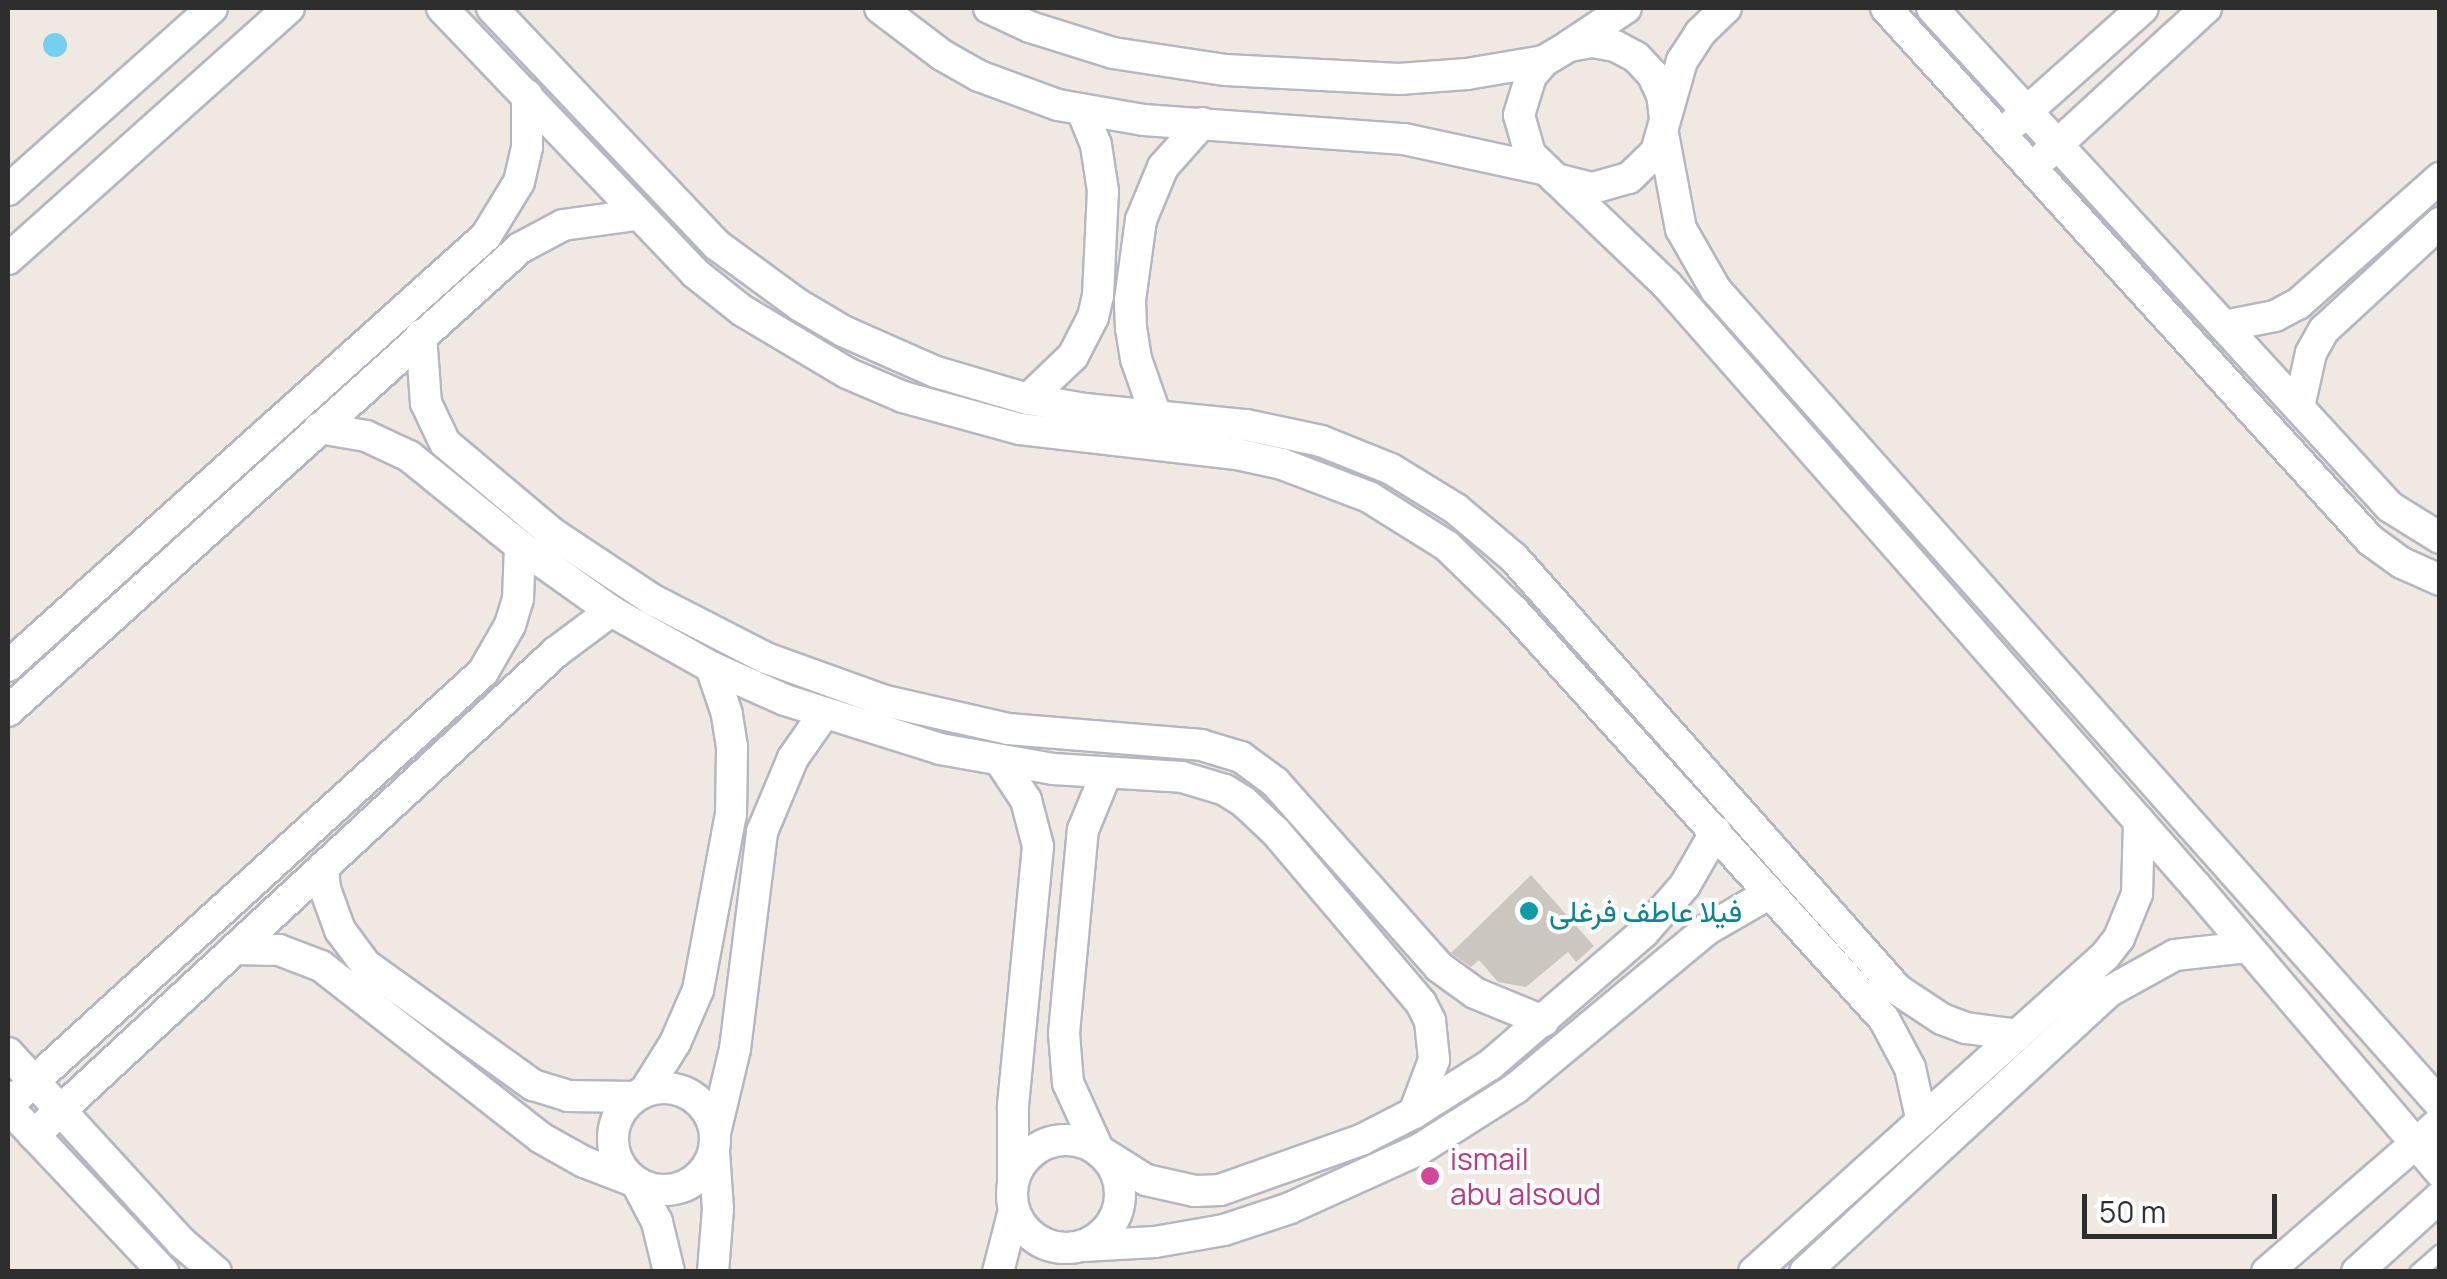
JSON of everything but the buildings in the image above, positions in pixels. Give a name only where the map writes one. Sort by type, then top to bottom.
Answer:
[{"type":"street","points":[[8,190],[212,8]]},
{"type":"street","points":[[8,258],[288,8]]},
{"type":"street","points":[[442,8],[695,273],[743,311],[847,373],[903,397],[1020,429],[1282,464],[1326,478],[1410,519],[1482,577],[1884,1019],[1910,1068],[1922,1122]]},
{"type":"street","points":[[492,8],[679,210],[757,276],[799,305],[889,353],[936,372],[1028,399],[1246,425],[1320,441],[1391,469],[1456,508],[1514,558],[1898,990],[1942,1019],[1966,1028],[2018,1035]]},
{"type":"street","points":[[880,8],[942,55],[979,76],[1082,110],[1404,139],[1593,188],[1629,178],[1644,166],[1664,126],[1682,60],[1700,33],[1726,8]]},
{"type":"street","points":[[988,8],[1030,27],[1114,53],[1226,70],[1400,78],[1468,74],[1592,42],[1615,46],[1636,57],[1652,74],[1662,94],[1680,228],[1716,290],[2440,1104]]},
{"type":"street","points":[[1626,8],[1556,53],[1530,76],[1519,115],[1530,154],[1667,285],[2139,821],[2440,1172]]},
{"type":"street","points":[[1886,8],[2370,540],[2430,577],[2438,537],[2390,507],[1932,8]]},
{"type":"street","points":[[2002,134],[2144,8]]},
{"type":"street","points":[[2032,168],[2206,8]]},
{"type":"street","points":[[8,666],[486,236],[520,182],[526,146],[526,96]]},
{"type":"street","points":[[1028,399],[1073,356],[1098,296],[1103,190],[1096,146],[1082,110]]},
{"type":"street","points":[[1156,416],[1140,374],[1132,330],[1130,300],[1142,220],[1164,168],[1202,123]]},
{"type":"street","points":[[2224,326],[2275,316],[2298,304],[2440,178]]},
{"type":"street","points":[[8,710],[421,335],[540,235],[587,218],[636,214]]},
{"type":"street","points":[[2298,408],[2311,352],[2324,330],[2440,223]]},
{"type":"street","points":[[421,335],[426,403],[445,443],[552,533],[653,600],[766,658],[885,701],[1008,729],[1201,745],[1241,758],[1274,782],[1439,968],[1475,993],[1543,1020]]},
{"type":"street","points":[[320,428],[366,436],[409,456],[520,546],[611,611],[711,667],[823,715],[940,749],[1000,761],[1204,782],[1225,790],[1261,815],[1421,1003],[1434,1040],[1434,1060],[1414,1113]]},
{"type":"street","points":[[163,1272],[8,1106],[483,672],[510,625],[518,599],[520,546]]},
{"type":"street","points":[[34,1135],[556,652],[611,611]]},
{"type":"street","points":[[669,1272],[657,1222],[634,1181],[621,1169],[612,1141],[619,1113],[640,1094],[676,1043],[698,990],[731,814],[732,747],[728,714],[711,667]]},
{"type":"street","points":[[235,949],[280,950],[321,966],[541,1138],[584,1162],[658,1190],[687,1185],[708,1166],[735,1049],[762,832],[793,758],[823,715]]},
{"type":"street","points":[[998,1272],[1013,1195],[1013,1108],[1038,846],[1026,800],[1000,761]]},
{"type":"street","points":[[1072,1255],[1097,1239],[1118,1213],[1120,1181],[1100,1151],[1068,1082],[1064,1033],[1083,830],[1106,774]]},
{"type":"street","points":[[1754,1272],[2120,938],[2138,894],[2139,821]]},
{"type":"street","points":[[1716,831],[1666,910],[1490,1065],[1414,1113],[1361,1140],[1220,1190],[1195,1191],[1146,1180],[1082,1141],[1046,1142],[1031,1151],[1013,1195],[1022,1227],[1037,1240],[1072,1255],[1224,1230],[1290,1208],[1420,1148],[1516,1088],[1706,930],[1770,893]]},
{"type":"street","points":[[323,867],[330,910],[366,965],[533,1085],[568,1096],[640,1094],[669,1088],[696,1099],[706,1110],[714,1142],[718,1208],[714,1272]]},
{"type":"street","points":[[1805,1272],[2110,991],[2176,955],[2248,947]]},
{"type":"street","points":[[8,1054],[181,1242],[216,1272]]},
{"type":"street","points":[[2267,1272],[2440,1122]]},
{"type":"street","points":[[2357,1272],[2440,1197]]},
{"type":"lane","points":[[2417,1272],[2440,1252]]},
{"type":"water","points":[[55,33],[67,45],[55,57],[43,45]]},
{"type":"place","name":"فيلا عاطف فرغلى","points":[[1529,911]]},
{"type":"place","name":"ismail abu alsoud","points":[[1430,1176]]}]
